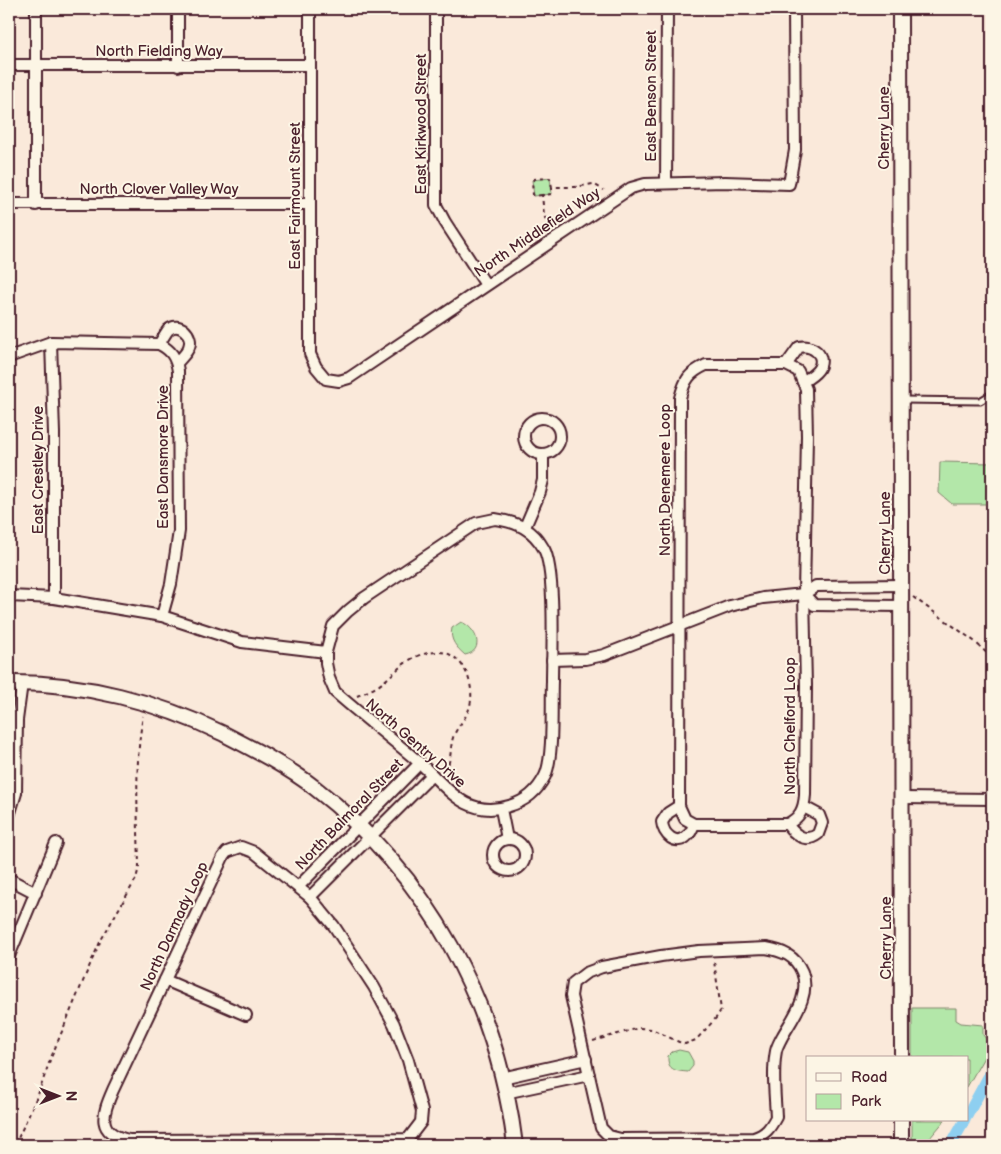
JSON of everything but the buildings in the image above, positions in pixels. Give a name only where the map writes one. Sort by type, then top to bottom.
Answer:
[{"type":"main road","name":"Cherry Lane","points":[[900,9],[902,1056]]},
{"type":"main road","points":[[15,683],[76,688],[119,696],[197,721],[255,750],[315,788],[359,826],[396,865],[434,915],[464,969],[489,1029],[511,1114],[515,1145]]},
{"type":"main road","points":[[901,1122],[901,1145]]},
{"type":"street","points":[[36,9],[36,204]]},
{"type":"street","points":[[178,9],[178,66]]},
{"type":"street","name":"East Fairmount Street","points":[[310,9],[310,354],[316,367],[326,379]]},
{"type":"street","name":"East Kirkwood Street","points":[[436,9],[436,206],[486,285]]},
{"type":"street","name":"East Benson Street","points":[[666,183],[667,9]]},
{"type":"street","name":"North Middlefield Way","points":[[326,379],[339,381],[349,378],[631,188],[644,184],[666,183],[789,184],[795,150],[794,9]]},
{"type":"street","name":"North Fielding Way","points":[[9,66],[310,65]]},
{"type":"street","name":"North Clover Valley Way","points":[[9,204],[309,204]]},
{"type":"street","points":[[9,357],[51,342],[159,344],[170,349],[177,363],[190,347],[190,340],[188,333],[178,327],[173,327],[168,330],[159,344]]},
{"type":"street","name":"East Crestley Drive","points":[[51,342],[54,433],[54,598]]},
{"type":"street","points":[[803,382],[816,372],[821,362],[820,355],[808,346],[799,347],[786,364],[798,371],[806,389],[804,594],[814,605],[902,596]]},
{"type":"street","name":"East Dansmore Drive","points":[[162,616],[171,584],[179,531],[177,363]]},
{"type":"street","name":"North Denemere Loop","points":[[680,626],[680,398],[684,382],[694,371],[706,365],[786,364]]},
{"type":"street","points":[[9,596],[54,598],[162,616],[242,642],[326,652],[333,626],[348,611],[364,598],[476,523],[495,519],[509,521],[525,527],[543,480],[543,454]]},
{"type":"street","name":"North Gentry Drive","points":[[326,652],[329,678],[336,692],[420,763],[466,805],[480,809],[501,809],[520,803],[532,795],[545,775],[550,759],[552,660],[552,602],[548,560],[544,549],[525,527]]},
{"type":"street","points":[[552,660],[585,659],[604,655],[730,606],[763,598],[804,594],[816,586],[902,596]]},
{"type":"street","name":"North Chelford Loop","points":[[786,824],[798,817],[804,808],[806,685],[804,594]]},
{"type":"street","points":[[680,626],[679,806],[685,819],[694,824],[786,824],[798,836],[809,839],[818,834],[822,826],[819,815],[804,808]]},
{"type":"street","points":[[9,816],[16,793],[12,751],[17,720],[15,683]]},
{"type":"street","name":"North Balmoral Street","points":[[299,886],[420,763]]},
{"type":"street","name":"North Balmoral Street","points":[[310,897],[432,775]]},
{"type":"street","points":[[902,798],[992,799],[992,790]]},
{"type":"street","points":[[679,806],[668,813],[662,822],[664,832],[668,837],[676,840],[682,839],[688,835],[694,824]]},
{"type":"street","points":[[501,809],[507,839]]},
{"type":"street","points":[[9,956],[56,843]]},
{"type":"street","name":"North Darmady Loop","points":[[241,847],[254,852],[299,886],[310,897],[334,926],[374,987],[394,1024],[408,1060],[422,1111],[421,1122],[408,1139],[129,1140],[118,1138],[108,1130],[105,1124],[104,1112],[223,856],[227,852],[241,847]]},
{"type":"street","points":[[9,879],[36,893]]},
{"type":"street","points":[[766,948],[783,951],[794,959],[799,966],[804,983],[803,1000],[776,1048],[776,1117],[764,1135],[754,1138],[621,1139],[609,1136],[601,1128],[586,1059],[571,996],[573,983],[586,973],[602,967],[661,956],[766,948]]},
{"type":"street","points":[[165,980],[246,1015]]},
{"type":"street","points":[[502,1078],[586,1059]]},
{"type":"street","points":[[505,1093],[589,1075]]},
{"type":"lane","points":[[901,400],[980,401],[992,394]]},
{"type":"path","points":[[550,178],[552,187],[552,194],[535,196],[533,195],[532,180],[550,178]]},
{"type":"path","points":[[552,187],[575,187],[593,184],[604,190]]},
{"type":"path","points":[[542,196],[544,215],[549,228]]},
{"type":"path","points":[[902,596],[913,596],[974,641],[992,658]]},
{"type":"path","points":[[357,696],[379,685],[397,668],[416,657],[437,652],[446,653],[459,662],[469,679],[472,700],[465,718],[454,734],[449,763],[444,771]]},
{"type":"path","points":[[15,1145],[39,1092],[50,1060],[101,940],[136,879],[139,867],[136,767],[143,716]]},
{"type":"path","points":[[593,1041],[638,1028],[652,1029],[685,1044],[696,1040],[721,1010],[714,959]]},
{"type":"green space","points":[[550,178],[552,194],[534,196],[532,180]]},
{"type":"green space","points":[[940,462],[992,463],[992,504],[952,504],[939,493]]},
{"type":"green space","points":[[461,622],[471,629],[477,639],[475,649],[465,655],[457,647],[451,632],[452,628]]},
{"type":"green space","points":[[912,1008],[956,1008],[956,1020],[961,1023],[983,1025],[983,1035],[991,1045],[968,1085],[968,1056],[912,1056]]},
{"type":"green space","points":[[679,1050],[688,1052],[693,1061],[693,1066],[688,1072],[674,1069],[669,1065],[668,1056],[672,1052]]},
{"type":"green space","points":[[912,1122],[943,1122],[924,1145],[912,1145]]},
{"type":"waterway","points":[[968,1114],[992,1070]]},
{"type":"waterway","points":[[951,1145],[964,1122]]}]
